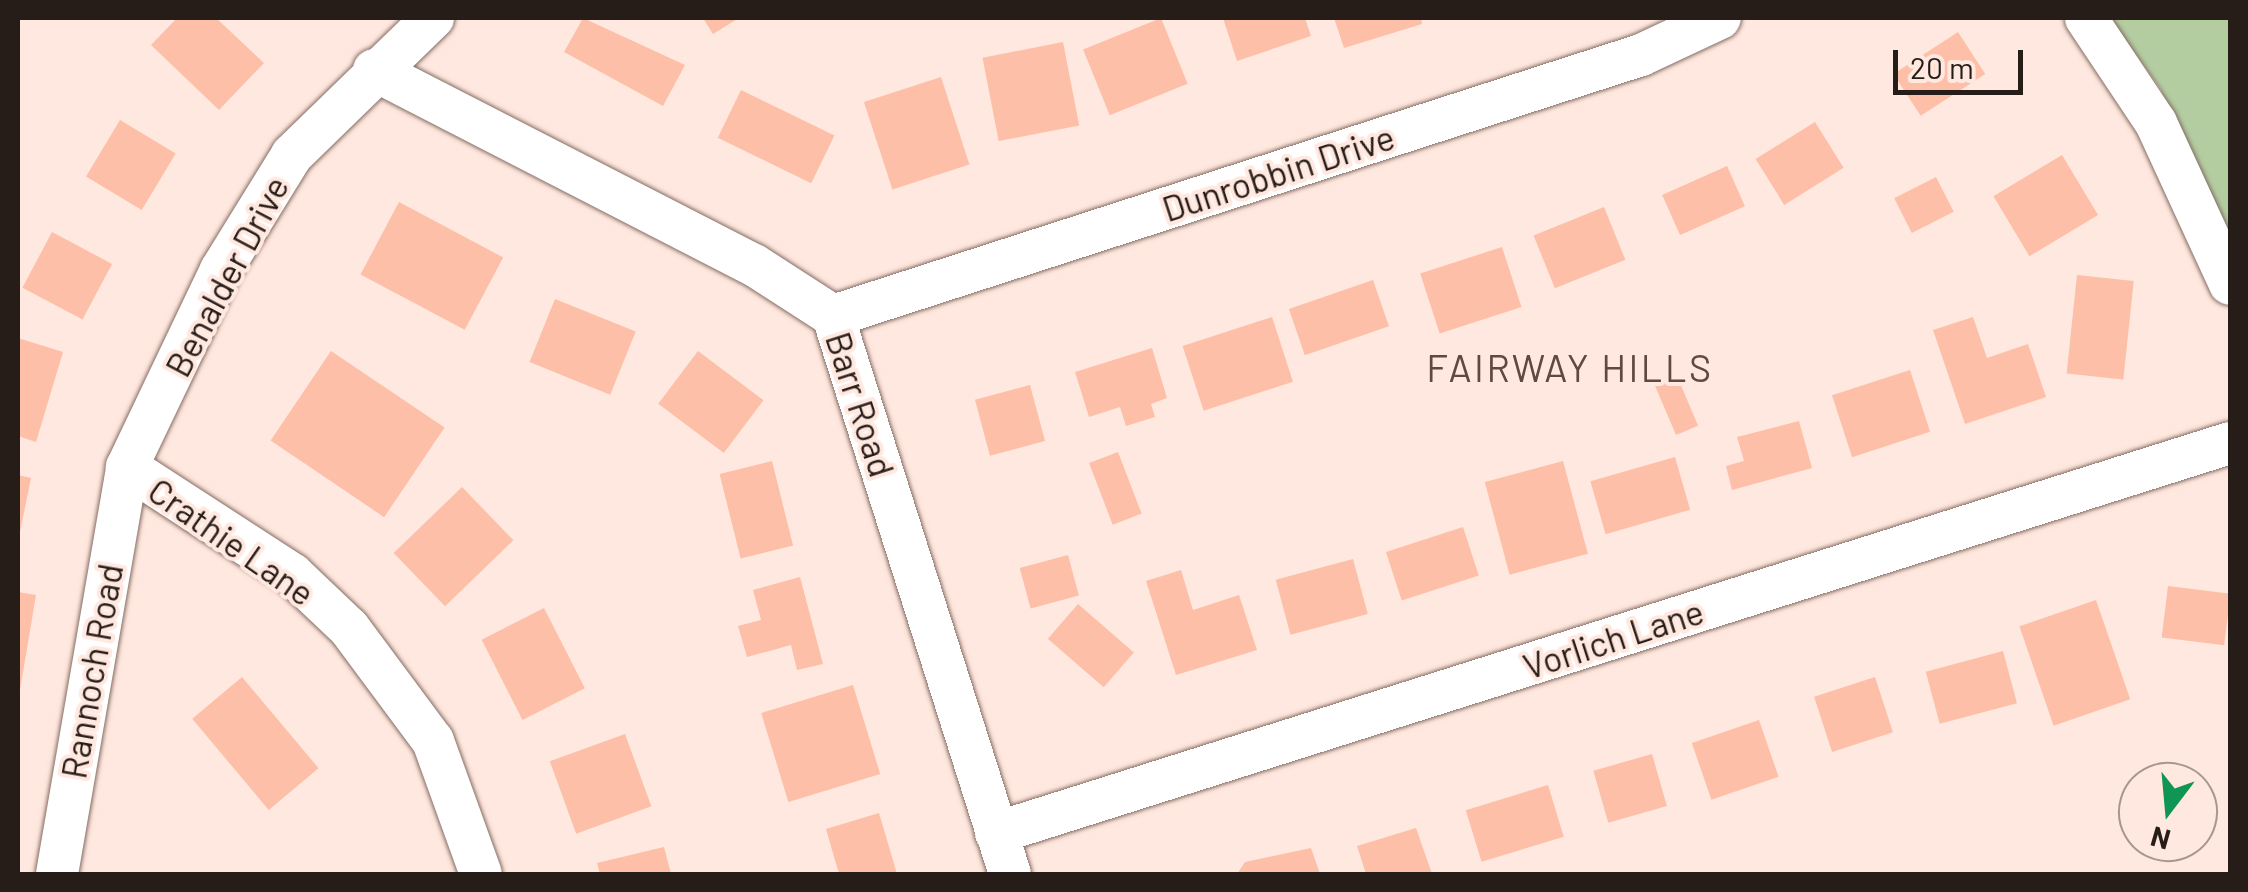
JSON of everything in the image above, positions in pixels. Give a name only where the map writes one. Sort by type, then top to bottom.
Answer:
[{"type":"street","name":"Benalder Drive","points":[[127,467],[222,270],[292,155],[374,70],[433,18]]},
{"type":"street","name":"Dunrobbin Drive","points":[[832,316],[1642,55],[1720,18]]},
{"type":"street","points":[[2086,18],[2156,123],[2230,284]]},
{"type":"street","name":"Barr Road","points":[[374,70],[754,265],[832,316],[1010,874]]},
{"type":"street","name":"Vorlich Lane","points":[[996,833],[2230,443]]},
{"type":"street","name":"Rannoch Road","points":[[57,874],[127,467]]},
{"type":"street","name":"Crathie Lane","points":[[127,467],[292,574],[349,628],[433,742],[481,874]]},
{"type":"green space","points":[[2110,18],[2230,18],[2230,247],[2160,88]]},
{"type":"building","points":[[177,18],[216,18],[264,63],[219,110],[151,45]]},
{"type":"building","points":[[583,18],[685,65],[663,106],[564,52]]},
{"type":"building","points":[[703,18],[739,18],[713,34]]},
{"type":"building","points":[[1161,18],[1188,84],[1110,115],[1083,49]]},
{"type":"building","points":[[1223,18],[1305,18],[1311,36],[1237,61]]},
{"type":"building","points":[[1334,18],[1421,18],[1422,24],[1344,48]]},
{"type":"building","points":[[1958,32],[1985,74],[1921,116],[1893,74]]},
{"type":"building","points":[[1063,42],[1079,125],[999,141],[983,58]]},
{"type":"building","points":[[941,77],[969,164],[892,190],[864,102]]},
{"type":"building","points":[[741,90],[834,136],[811,183],[718,138]]},
{"type":"building","points":[[120,120],[176,153],[142,210],[86,177]]},
{"type":"building","points":[[1815,122],[1844,168],[1784,205],[1756,159]]},
{"type":"building","points":[[2062,155],[2098,215],[2029,256],[1993,196]]},
{"type":"building","points":[[1727,166],[1745,206],[1680,235],[1662,195]]},
{"type":"building","points":[[1936,177],[1954,212],[1912,233],[1894,198]]},
{"type":"building","points":[[399,202],[503,257],[465,330],[361,274]]},
{"type":"building","points":[[1604,207],[1625,260],[1555,288],[1534,235]]},
{"type":"building","points":[[52,232],[112,264],[82,320],[22,288]]},
{"type":"building","points":[[1502,247],[1521,307],[1440,333],[1420,274]]},
{"type":"building","points":[[2077,275],[2134,281],[2123,379],[2067,373]]},
{"type":"building","points":[[1373,280],[1389,326],[1305,355],[1289,309]]},
{"type":"building","points":[[555,299],[636,332],[610,395],[530,362]]},
{"type":"building","points":[[1272,317],[1293,382],[1204,411],[1183,346]]},
{"type":"building","points":[[1973,317],[1987,358],[2028,344],[2046,397],[1965,424],[1933,330]]},
{"type":"building","points":[[18,338],[63,352],[36,442],[18,436]]},
{"type":"building","points":[[1152,348],[1167,398],[1151,404],[1155,417],[1126,426],[1120,407],[1089,417],[1075,372]]},
{"type":"building","points":[[331,351],[445,428],[384,517],[271,441]]},
{"type":"building","points":[[698,351],[763,400],[724,453],[658,404]]},
{"type":"building","points":[[1910,370],[1930,432],[1852,457],[1832,395]]},
{"type":"building","points":[[1677,376],[1698,426],[1676,435],[1655,385]]},
{"type":"building","points":[[1030,385],[1045,441],[990,456],[975,400]]},
{"type":"building","points":[[1799,421],[1812,468],[1732,490],[1726,466],[1744,461],[1737,437]]},
{"type":"building","points":[[1118,452],[1142,514],[1113,525],[1089,463]]},
{"type":"building","points":[[1675,457],[1690,510],[1606,534],[1590,481]]},
{"type":"building","points":[[772,461],[793,545],[741,558],[720,474]]},
{"type":"building","points":[[1563,461],[1588,554],[1510,575],[1485,482]]},
{"type":"building","points":[[18,475],[31,478],[19,537],[18,537]]},
{"type":"building","points":[[462,487],[513,540],[445,606],[394,553]]},
{"type":"building","points":[[1463,527],[1479,576],[1402,601],[1386,552]]},
{"type":"building","points":[[1068,555],[1079,596],[1031,609],[1020,568]]},
{"type":"building","points":[[1353,559],[1368,614],[1290,635],[1276,580]]},
{"type":"building","points":[[1181,570],[1193,610],[1239,595],[1257,650],[1176,675],[1146,581]]},
{"type":"building","points":[[800,577],[823,664],[797,670],[791,645],[747,657],[738,626],[761,620],[753,590]]},
{"type":"building","points":[[2168,586],[2230,594],[2224,645],[2162,638]]},
{"type":"building","points":[[18,592],[36,595],[20,690],[18,690]]},
{"type":"building","points":[[2096,600],[2130,699],[2054,726],[2019,626]]},
{"type":"building","points":[[1078,604],[1134,653],[1104,687],[1048,639]]},
{"type":"building","points":[[544,608],[585,688],[522,720],[482,640]]},
{"type":"building","points":[[2003,651],[2017,703],[1940,724],[1926,672]]},
{"type":"building","points":[[242,677],[318,768],[269,810],[192,719]]},
{"type":"building","points":[[1875,677],[1893,732],[1832,752],[1814,697]]},
{"type":"building","points":[[853,685],[880,774],[788,802],[761,713]]},
{"type":"building","points":[[1759,720],[1779,777],[1711,800],[1692,743]]},
{"type":"building","points":[[625,734],[651,806],[576,834],[550,761]]},
{"type":"building","points":[[1652,754],[1667,806],[1608,823],[1593,771]]},
{"type":"building","points":[[1548,785],[1564,837],[1482,862],[1466,810]]},
{"type":"building","points":[[879,813],[897,874],[839,874],[826,829]]},
{"type":"building","points":[[1416,828],[1432,874],[1366,874],[1357,846]]},
{"type":"building","points":[[664,847],[671,874],[600,874],[597,863]]},
{"type":"building","points":[[1311,848],[1320,874],[1237,874],[1245,862]]},
{"type":"district","name":"FAIRWAY HILLS","points":[[1570,368]]}]
